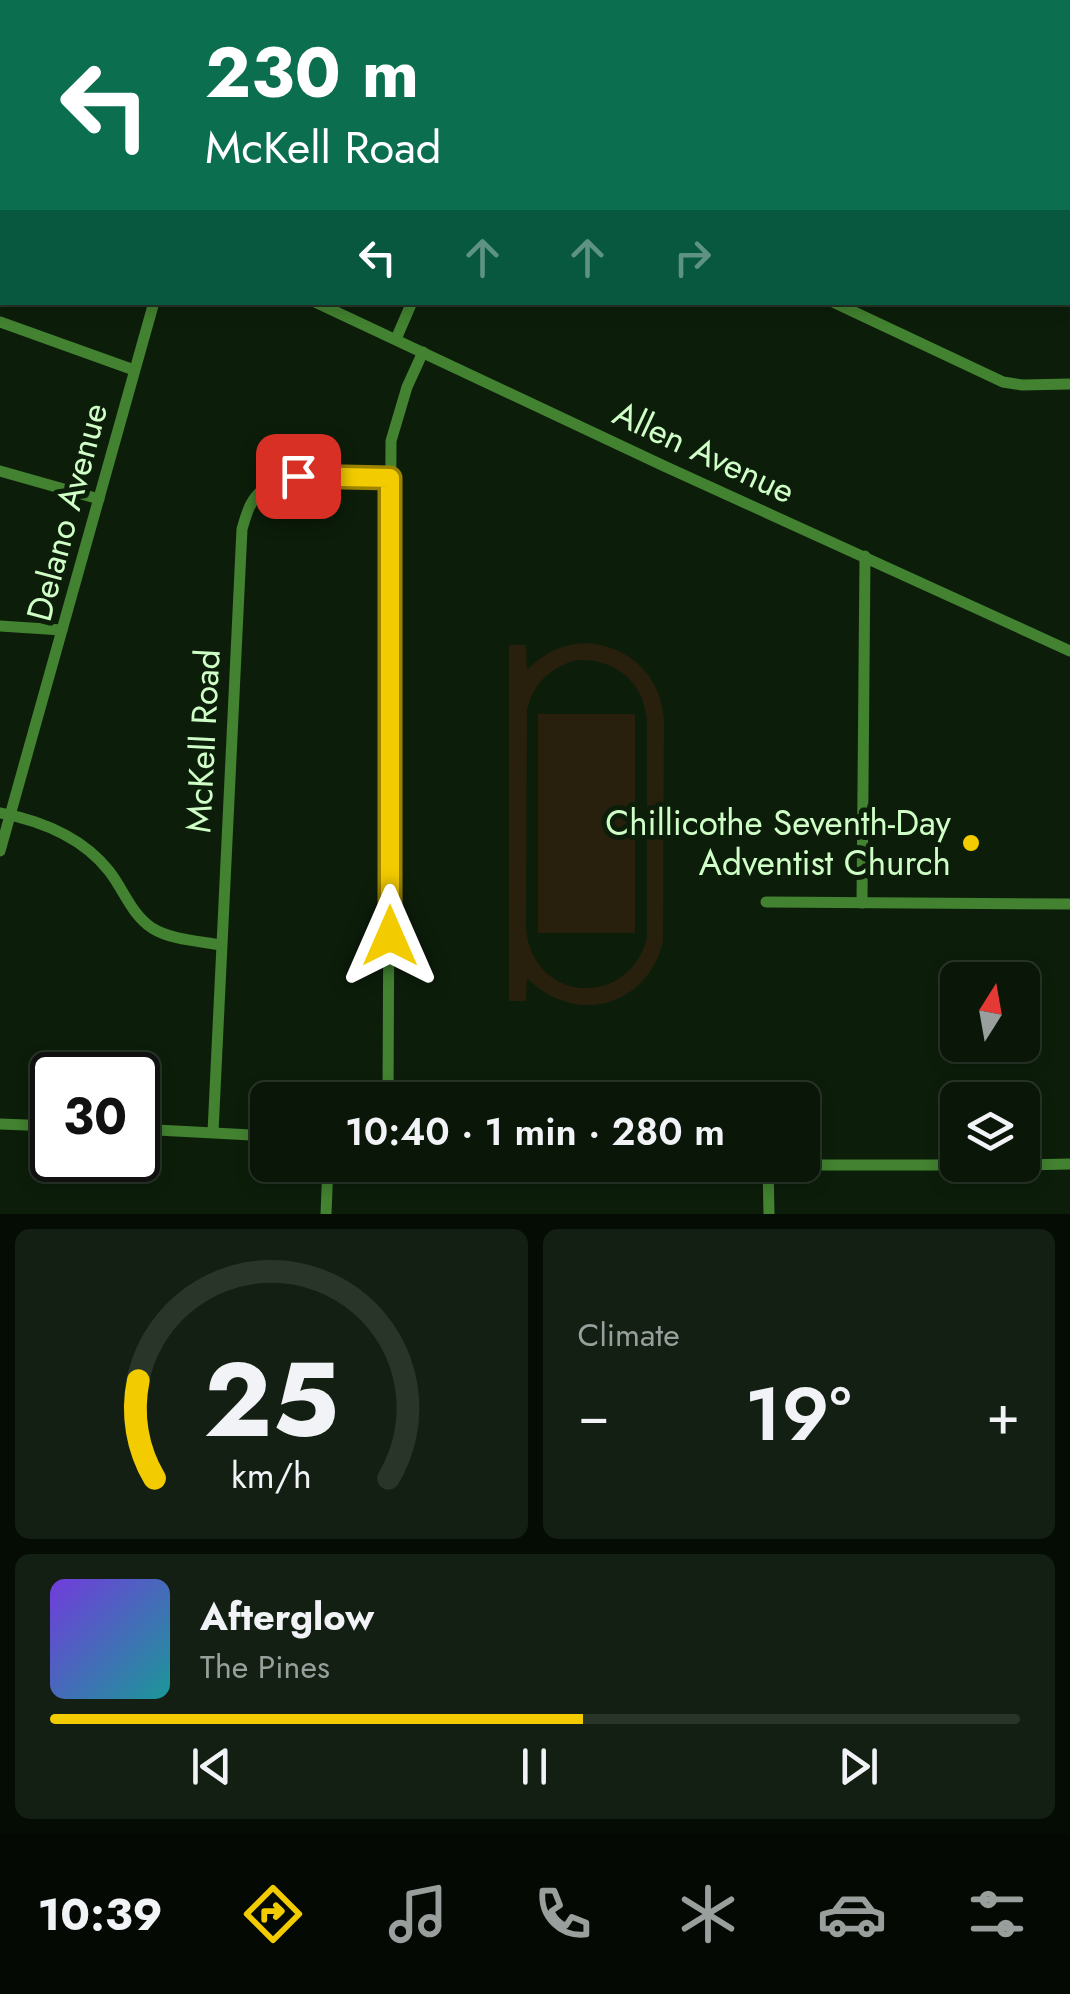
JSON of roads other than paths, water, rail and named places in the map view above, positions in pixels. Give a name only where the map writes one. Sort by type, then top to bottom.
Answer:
[{"type":"street","name":"Delano Avenue","points":[[0,851],[5,814],[62,630],[153,305]]},
{"type":"street","name":"Allen Avenue","points":[[322,305],[1070,651]]},
{"type":"street","points":[[396,339],[411,305]]},
{"type":"street","points":[[839,305],[1003,382],[1070,384]]},
{"type":"street","points":[[0,322],[134,370]]},
{"type":"street","points":[[388,1082],[391,441],[398,413],[424,352]]},
{"type":"street","points":[[0,471],[98,499]]},
{"type":"street","name":"McKell Road","points":[[212,1132],[242,529],[248,509],[259,493],[276,481],[298,476],[390,478]]},
{"type":"street","points":[[862,903],[865,556]]},
{"type":"street","points":[[0,626],[62,630]]},
{"type":"street","points":[[5,814],[58,830],[85,847],[109,871],[135,912],[153,928],[178,937],[221,944]]},
{"type":"street","points":[[766,902],[1070,904]]},
{"type":"street","points":[[0,1124],[30,1125]]},
{"type":"street","points":[[160,1130],[250,1135]]},
{"type":"street","points":[[1040,1165],[1070,1164]]},
{"type":"street","points":[[820,1165],[940,1165]]},
{"type":"street","points":[[326,1214],[327,1182]]},
{"type":"street","points":[[768,1182],[769,1214]]},
{"type":"place","name":"Chillicothe Seventh-Day Adventist Church","points":[[971,843]]}]
